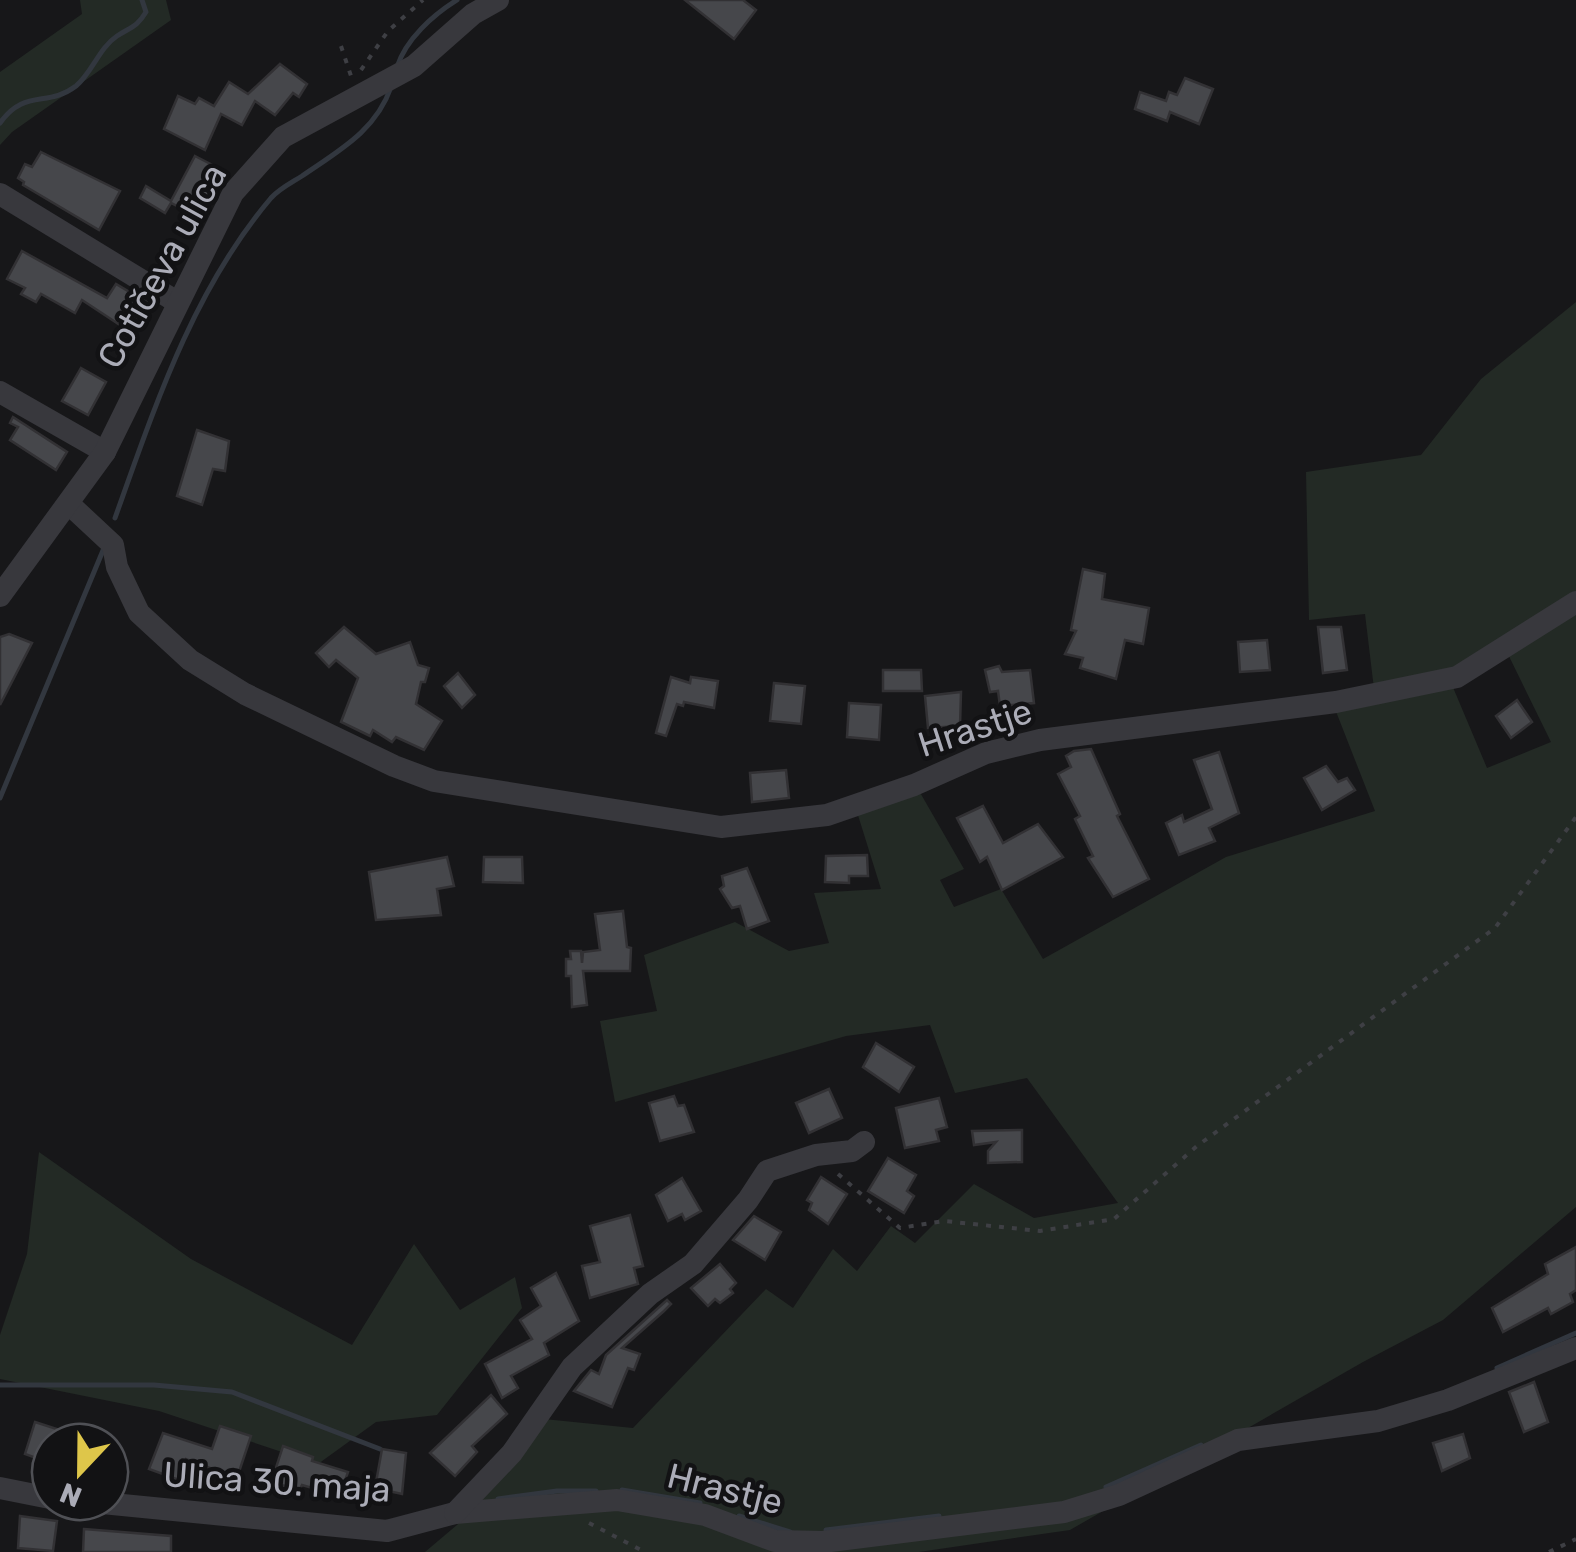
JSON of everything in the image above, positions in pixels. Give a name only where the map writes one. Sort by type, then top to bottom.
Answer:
[{"type":"street","name":"Cotičeva ulica","points":[[0,596],[104,452],[233,193],[283,137],[414,66],[473,14],[498,0]]},
{"type":"street","points":[[0,194],[176,302]]},
{"type":"street","points":[[0,392],[104,452]]},
{"type":"street","name":"Hrastje","points":[[69,504],[114,545],[117,567],[139,613],[190,660],[246,694],[394,766],[434,781],[722,827],[827,815],[914,785],[986,753],[1040,740],[1336,702],[1458,677],[1576,602]]},
{"type":"street","points":[[455,1513],[512,1453],[572,1368],[650,1294],[692,1264],[768,1171],[816,1155],[852,1151],[864,1142]]},
{"type":"street","name":"Hrastje","points":[[455,1513],[616,1500],[705,1515],[775,1541],[824,1542],[1064,1512],[1119,1496],[1238,1440],[1378,1421],[1448,1400],[1576,1348]]},
{"type":"street","points":[[0,1488],[30,1494]]},
{"type":"street","name":"Ulica 30. maja","points":[[130,1507],[385,1542],[455,1513]]},
{"type":"path","points":[[357,94],[358,78],[366,59],[388,31],[423,0]]},
{"type":"path","points":[[341,46],[357,94]]},
{"type":"path","points":[[816,1155],[900,1228],[944,1220],[1040,1231],[1114,1219],[1197,1146],[1494,928],[1576,817]]},
{"type":"path","points":[[582,1519],[644,1552]]},
{"type":"path","points":[[1549,1552],[1576,1539]]},
{"type":"shaded area","points":[[80,0],[166,0],[171,20],[12,132],[0,145],[0,72],[82,14]]},
{"type":"shaded area","points":[[1576,302],[1576,1207],[1443,1320],[1070,1530],[919,1552],[425,1552],[464,1519],[544,1419],[633,1428],[766,1289],[793,1308],[833,1249],[857,1271],[891,1226],[915,1243],[974,1184],[1034,1218],[1118,1203],[1027,1078],[955,1093],[930,1025],[846,1036],[615,1102],[600,1021],[657,1011],[644,955],[735,922],[789,951],[829,943],[814,893],[881,889],[857,812],[918,789],[964,869],[940,880],[954,907],[1001,889],[1043,959],[1226,857],[1375,811],[1335,709],[1452,685],[1487,768],[1551,742],[1502,642],[1456,671],[1374,689],[1365,614],[1309,620],[1306,472],[1421,455],[1481,379]]},
{"type":"shaded area","points":[[39,1152],[191,1259],[352,1345],[414,1244],[460,1310],[515,1277],[522,1308],[437,1415],[376,1422],[318,1464],[159,1411],[0,1379],[0,1335],[27,1254]]},
{"type":"building","points":[[685,0],[743,0],[756,10],[734,39]]},
{"type":"building","points":[[280,64],[307,84],[299,97],[293,93],[275,115],[255,101],[242,125],[221,114],[205,150],[164,129],[178,96],[195,104],[199,98],[214,106],[229,82],[248,94]]},
{"type":"building","points":[[1185,78],[1213,89],[1199,124],[1170,112],[1167,121],[1135,109],[1140,92],[1166,101],[1169,92],[1177,95]]},
{"type":"building","points":[[41,152],[120,191],[99,230],[23,185],[18,178],[25,164],[32,167]]},
{"type":"building","points":[[195,156],[226,172],[202,219],[171,203],[165,213],[140,198],[146,186],[171,201]]},
{"type":"building","points":[[22,251],[107,298],[116,284],[153,306],[135,335],[82,300],[75,313],[41,294],[36,302],[21,294],[25,288],[7,279]]},
{"type":"building","points":[[81,368],[106,382],[88,415],[62,401]]},
{"type":"building","points":[[13,417],[67,452],[56,470],[10,440],[18,427],[10,423]]},
{"type":"building","points":[[197,430],[229,441],[225,471],[213,469],[202,505],[177,496]]},
{"type":"building","points":[[1083,569],[1105,574],[1102,599],[1149,608],[1143,644],[1125,640],[1116,679],[1080,668],[1083,658],[1065,654],[1076,631],[1071,630]]},
{"type":"building","points":[[344,627],[376,654],[410,642],[418,665],[429,668],[416,704],[442,721],[424,750],[396,737],[392,742],[373,730],[370,736],[341,722],[358,678],[336,660],[329,667],[316,653]]},
{"type":"building","points":[[1318,627],[1341,627],[1347,670],[1323,673]]},
{"type":"building","points":[[9,634],[32,643],[0,705],[0,637]]},
{"type":"building","points":[[1267,640],[1270,670],[1240,672],[1238,642]]},
{"type":"building","points":[[999,666],[1002,672],[1030,670],[1034,703],[1000,706],[998,691],[990,692],[985,670]]},
{"type":"building","points":[[883,670],[921,670],[922,691],[883,691]]},
{"type":"building","points":[[458,673],[475,695],[462,708],[444,686]]},
{"type":"building","points":[[671,677],[690,683],[691,677],[718,681],[714,708],[677,704],[666,736],[656,733]]},
{"type":"building","points":[[774,683],[805,686],[801,724],[770,721]]},
{"type":"building","points":[[961,692],[960,726],[928,728],[925,696]]},
{"type":"building","points":[[1517,700],[1532,722],[1511,738],[1496,716]]},
{"type":"building","points":[[849,703],[881,705],[879,740],[847,737]]},
{"type":"building","points":[[1091,749],[1120,814],[1117,816],[1149,879],[1113,897],[1088,858],[1093,856],[1075,819],[1080,816],[1058,774],[1071,767],[1066,756]]},
{"type":"building","points":[[1219,752],[1239,813],[1209,828],[1215,841],[1179,855],[1166,823],[1182,815],[1184,822],[1212,809],[1194,760]]},
{"type":"building","points":[[1326,766],[1338,782],[1347,778],[1355,790],[1322,810],[1304,778]]},
{"type":"building","points":[[786,770],[789,798],[752,802],[750,773]]},
{"type":"building","points":[[983,806],[1003,843],[1038,824],[1063,857],[1002,890],[987,857],[980,862],[957,818]]},
{"type":"building","points":[[867,855],[868,876],[849,876],[849,883],[825,882],[826,856]]},
{"type":"building","points":[[447,857],[454,886],[437,889],[441,915],[376,920],[369,872]]},
{"type":"building","points":[[484,857],[522,857],[523,883],[483,882]]},
{"type":"building","points":[[747,868],[769,921],[747,929],[740,906],[732,908],[720,889],[724,886],[722,876]]},
{"type":"building","points":[[623,911],[627,947],[631,948],[630,971],[583,971],[587,1005],[572,1007],[571,976],[566,976],[570,951],[581,951],[582,963],[583,952],[600,950],[595,914]]},
{"type":"building","points":[[876,1043],[914,1067],[899,1092],[863,1067]]},
{"type":"building","points":[[829,1089],[842,1118],[809,1133],[796,1103]]},
{"type":"building","points":[[674,1096],[678,1106],[684,1105],[694,1132],[660,1141],[649,1103]]},
{"type":"building","points":[[939,1098],[947,1127],[936,1130],[939,1141],[905,1148],[896,1108]]},
{"type":"building","points":[[1022,1130],[1022,1162],[988,1163],[988,1151],[996,1142],[974,1145],[972,1131]]},
{"type":"building","points":[[888,1158],[916,1175],[907,1191],[914,1196],[904,1213],[868,1191]]},
{"type":"building","points":[[821,1177],[847,1194],[828,1224],[809,1210],[812,1203],[807,1200]]},
{"type":"building","points":[[682,1178],[701,1211],[685,1220],[682,1214],[668,1221],[656,1195]]},
{"type":"building","points":[[630,1215],[643,1266],[634,1268],[638,1284],[590,1298],[582,1266],[600,1262],[590,1226]]},
{"type":"building","points":[[754,1216],[781,1232],[765,1260],[733,1240]]},
{"type":"building","points":[[1576,1247],[1576,1290],[1570,1294],[1573,1302],[1551,1314],[1548,1308],[1503,1332],[1492,1308],[1548,1274],[1545,1264]]},
{"type":"building","points":[[720,1264],[736,1283],[730,1289],[733,1293],[708,1306],[691,1288]]},
{"type":"building","points":[[556,1273],[579,1321],[544,1343],[549,1355],[511,1376],[518,1388],[502,1398],[485,1364],[532,1339],[520,1320],[541,1306],[531,1288]]},
{"type":"building","points":[[667,1300],[671,1304],[622,1348],[640,1354],[634,1370],[628,1368],[612,1407],[574,1391],[591,1370],[599,1374],[606,1355]]},
{"type":"building","points":[[1534,1382],[1548,1422],[1524,1432],[1509,1392]]},
{"type":"building","points":[[491,1395],[507,1414],[472,1446],[477,1452],[455,1476],[430,1453]]},
{"type":"building","points":[[220,1426],[251,1436],[237,1478],[186,1459],[179,1480],[149,1469],[163,1433],[212,1449]]},
{"type":"building","points":[[1463,1434],[1470,1458],[1442,1471],[1433,1443]]},
{"type":"building","points":[[283,1446],[313,1457],[312,1461],[348,1472],[340,1496],[302,1485],[300,1489],[271,1483]]},
{"type":"building","points":[[382,1449],[406,1453],[402,1494],[375,1488]]},
{"type":"building","points":[[20,1516],[30,1517],[30,1522],[57,1522],[53,1551],[18,1548]]},
{"type":"building","points":[[84,1529],[171,1536],[171,1552],[83,1552]]},
{"type":"waterway","points":[[0,123],[18,106],[76,86],[111,41],[143,17],[146,12],[142,0]]},
{"type":"waterway","points":[[397,67],[421,29],[457,0]]},
{"type":"waterway","points":[[115,518],[179,351],[219,271],[271,198],[366,128],[391,87]]},
{"type":"waterway","points":[[0,798],[104,548]]},
{"type":"waterway","points":[[1497,1368],[1576,1333]]},
{"type":"waterway","points":[[0,1385],[154,1385],[232,1392],[380,1449]]},
{"type":"waterway","points":[[1106,1487],[1201,1445]]},
{"type":"waterway","points":[[622,1490],[700,1503]]},
{"type":"waterway","points":[[498,1499],[557,1491],[596,1491]]},
{"type":"waterway","points":[[739,1516],[790,1532]]},
{"type":"waterway","points":[[826,1530],[939,1516]]}]
